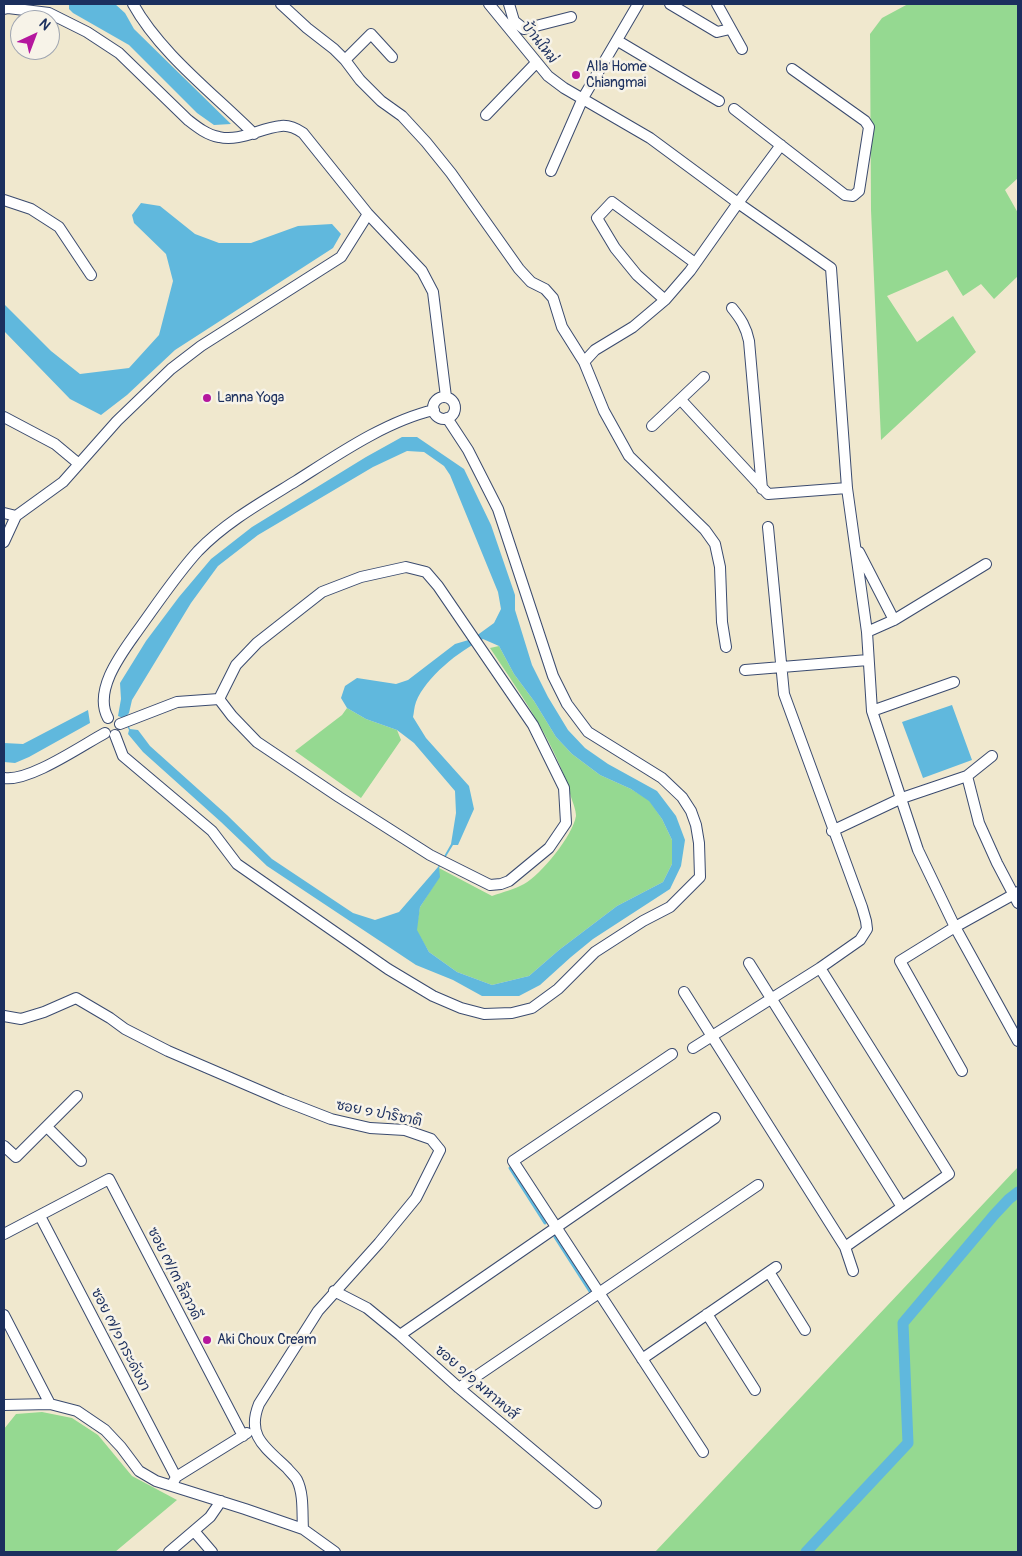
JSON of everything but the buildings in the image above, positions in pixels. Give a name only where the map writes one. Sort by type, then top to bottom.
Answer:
[{"type":"street","points":[[133,4],[139,16],[167,50],[254,134]]},
{"type":"street","points":[[281,4],[345,60],[360,80],[381,101],[402,116],[451,173],[519,269],[531,282],[545,289],[553,298],[562,327],[584,362],[604,411],[629,456],[705,530],[715,544],[720,567],[722,622],[726,647]]},
{"type":"street","name":"บ้านใหม่","points":[[489,4],[516,35],[536,63],[553,80],[650,138],[831,268],[847,488]]},
{"type":"street","points":[[509,4],[514,21],[524,29],[571,17]]},
{"type":"street","points":[[551,170],[584,98],[638,4]]},
{"type":"street","points":[[670,4],[716,32],[730,28]]},
{"type":"street","points":[[717,4],[742,49]]},
{"type":"street","points":[[4,9],[49,13],[87,32],[119,53],[188,120],[212,136],[221,138],[254,134],[282,125],[295,128],[303,133],[368,214],[422,271],[433,292],[446,397]]},
{"type":"street","points":[[345,60],[371,34],[392,58]]},
{"type":"street","points":[[618,41],[719,101]]},
{"type":"street","points":[[486,115],[536,63]]},
{"type":"street","points":[[734,109],[845,195],[853,196],[859,192],[869,127],[865,121],[792,69]]},
{"type":"street","points":[[584,362],[594,350],[632,327],[665,300],[695,263],[781,145]]},
{"type":"street","points":[[4,200],[31,209],[59,227],[91,275]]},
{"type":"street","points":[[665,300],[637,275],[615,248],[597,218],[612,202],[695,263]]},
{"type":"street","points":[[4,542],[16,516],[63,482],[117,421],[171,369],[201,346],[341,257],[368,214]]},
{"type":"street","points":[[732,308],[743,322],[749,340],[762,489]]},
{"type":"street","points":[[652,426],[704,378]]},
{"type":"street","points":[[446,397],[453,401],[454,413],[447,418],[439,417],[434,410],[435,402],[438,399],[446,397]]},
{"type":"street","points":[[681,400],[768,494],[847,488],[867,632],[872,711],[918,850],[955,927],[1018,1041]]},
{"type":"street","points":[[108,718],[105,712],[104,696],[115,663],[198,551],[234,520],[373,434],[434,410]]},
{"type":"street","points":[[4,417],[55,444],[79,464]]},
{"type":"street","points":[[125,722],[115,718],[108,718],[102,726],[110,734],[123,756],[212,831],[237,864],[388,969],[433,996],[461,1008],[484,1014],[512,1013],[532,1008],[558,989],[595,952],[643,921],[670,907],[700,877],[700,843],[691,811],[682,797],[662,778],[588,732],[567,704],[553,676],[498,509],[468,450],[447,418]]},
{"type":"street","points":[[4,513],[16,516]]},
{"type":"street","points":[[693,1048],[820,968],[860,940],[867,929],[862,907],[832,831],[784,694],[768,527]]},
{"type":"street","points":[[855,546],[894,620]]},
{"type":"street","points":[[867,632],[894,620],[986,564]]},
{"type":"street","points":[[406,567],[426,572],[470,630],[534,725],[564,788],[566,823],[549,848],[509,880],[496,885],[490,885],[430,855],[258,742],[219,700],[236,664],[257,643],[322,592],[360,577],[406,567]]},
{"type":"street","points":[[744,670],[868,660]]},
{"type":"street","points":[[872,711],[954,682]]},
{"type":"street","points":[[4,778],[10,779],[37,771],[120,730],[125,722],[177,702],[219,700]]},
{"type":"street","points":[[832,831],[902,798],[967,776],[992,756]]},
{"type":"street","points":[[962,1071],[900,961],[955,927],[1017,896],[997,863],[979,823],[967,776]]},
{"type":"street","points":[[749,963],[902,1207]]},
{"type":"street","points":[[820,968],[949,1174],[845,1247]]},
{"type":"street","points":[[684,992],[845,1247],[853,1271]]},
{"type":"street","name":"ซอย ๑ ปาริชาติ","points":[[4,1016],[21,1019],[44,1012],[76,998],[125,1029],[168,1051],[332,1119],[370,1128],[405,1130],[431,1139],[440,1150],[416,1198],[379,1243],[318,1311],[259,1404],[254,1415],[254,1428]]},
{"type":"street","points":[[672,1054],[513,1161],[703,1452]]},
{"type":"street","points":[[4,1146],[16,1157],[77,1096]]},
{"type":"street","points":[[400,1335],[715,1118]]},
{"type":"street","points":[[47,1127],[81,1161]]},
{"type":"street","name":"ซอย ๗/๓ ลีลาวดี","points":[[40,1216],[109,1179],[243,1436]]},
{"type":"street","points":[[459,1388],[758,1185]]},
{"type":"street","points":[[4,1234],[40,1216]]},
{"type":"street","name":"ซอย ๗/๑ กระดังงา","points":[[40,1216],[174,1482]]},
{"type":"street","points":[[642,1359],[773,1270],[805,1330]]},
{"type":"street","name":"ซอย ๑/๑ มหาหงส์","points":[[334,1291],[367,1308],[596,1503]]},
{"type":"street","points":[[707,1314],[755,1390]]},
{"type":"street","points":[[4,1315],[50,1404]]},
{"type":"street","points":[[4,1405],[50,1404],[77,1412],[105,1430],[139,1470],[156,1481],[174,1482],[221,1502],[303,1529],[334,1552]]},
{"type":"street","points":[[174,1482],[254,1428],[266,1448],[297,1479],[302,1497],[303,1529]]},
{"type":"street","points":[[169,1552],[210,1517],[221,1502]]},
{"type":"street","points":[[194,1531],[212,1552]]},
{"type":"green space","points":[[908,4],[1018,4],[1018,178],[1005,190],[1018,213],[1018,276],[994,299],[981,284],[963,296],[947,270],[887,296],[917,342],[953,316],[976,352],[881,440],[871,210],[870,34],[882,18]]},
{"type":"green space","points":[[499,646],[514,674],[534,701],[556,737],[572,754],[600,775],[631,789],[649,800],[662,819],[672,840],[672,864],[663,882],[617,906],[559,950],[529,976],[492,985],[457,972],[429,952],[416,930],[420,907],[439,877],[439,868],[492,896],[513,889],[531,879],[547,864],[563,843],[574,824],[576,816],[557,758],[525,701],[490,648]]},
{"type":"green space","points":[[347,708],[366,719],[397,730],[401,740],[361,798],[295,751],[342,715]]},
{"type":"green space","points":[[1018,1167],[1018,1552],[655,1552]]},
{"type":"green space","points":[[42,1412],[72,1418],[98,1435],[132,1476],[177,1500],[115,1552],[4,1552],[4,1429],[16,1414]]},
{"type":"water","points":[[69,4],[115,4],[125,13],[134,29],[231,124],[214,125],[197,113],[129,45],[73,13],[69,9]]},
{"type":"water","points":[[141,203],[160,206],[195,234],[219,243],[251,243],[298,226],[332,224],[341,234],[333,248],[175,350],[127,395],[101,415],[70,399],[4,331],[4,304],[51,351],[80,374],[129,368],[159,335],[173,281],[166,254],[134,223],[132,215]]},
{"type":"water","points":[[402,437],[417,437],[464,469],[491,525],[515,595],[515,610],[532,665],[548,697],[568,730],[585,748],[608,764],[657,791],[676,816],[685,840],[681,866],[670,889],[593,939],[540,985],[519,996],[482,996],[453,980],[416,965],[267,866],[143,752],[128,734],[129,730],[123,718],[118,716],[121,699],[120,683],[146,641],[211,559],[252,527]],"holes":[[[407,451],[424,452],[444,466],[450,475],[498,592],[501,609],[494,623],[472,639],[455,644],[408,680],[396,684],[357,678],[345,686],[341,698],[347,708],[366,719],[397,730],[414,743],[455,791],[456,813],[451,844],[438,867],[399,912],[375,920],[353,913],[272,859],[227,815],[150,746],[138,730],[130,729],[125,718],[129,713],[132,700],[191,603],[218,566],[258,535],[373,467]],[[483,639],[499,646],[514,674],[534,701],[556,737],[572,754],[600,775],[631,789],[649,801],[662,819],[672,840],[672,864],[663,882],[617,906],[559,950],[529,976],[492,985],[457,972],[429,952],[417,930],[420,907],[440,877],[439,868],[453,845],[458,845],[474,809],[469,786],[426,738],[413,717],[415,706],[427,683],[435,674],[464,650]]]},
{"type":"water","points":[[952,705],[972,760],[923,778],[902,722]]},
{"type":"water","points":[[88,710],[90,723],[29,757],[15,763],[4,762],[4,743],[23,744]]},
{"type":"waterway","points":[[510,1168],[545,1223]]},
{"type":"waterway","points":[[806,1552],[908,1443],[903,1323],[994,1215],[1018,1192]]},
{"type":"waterway","points":[[555,1237],[591,1293]]},
{"type":"place","name":"Alla Home Chiangmai","points":[[576,75]]},
{"type":"place","name":"Lanna Yoga","points":[[207,398]]},
{"type":"place","name":"Aki Choux Cream","points":[[207,1340]]}]
